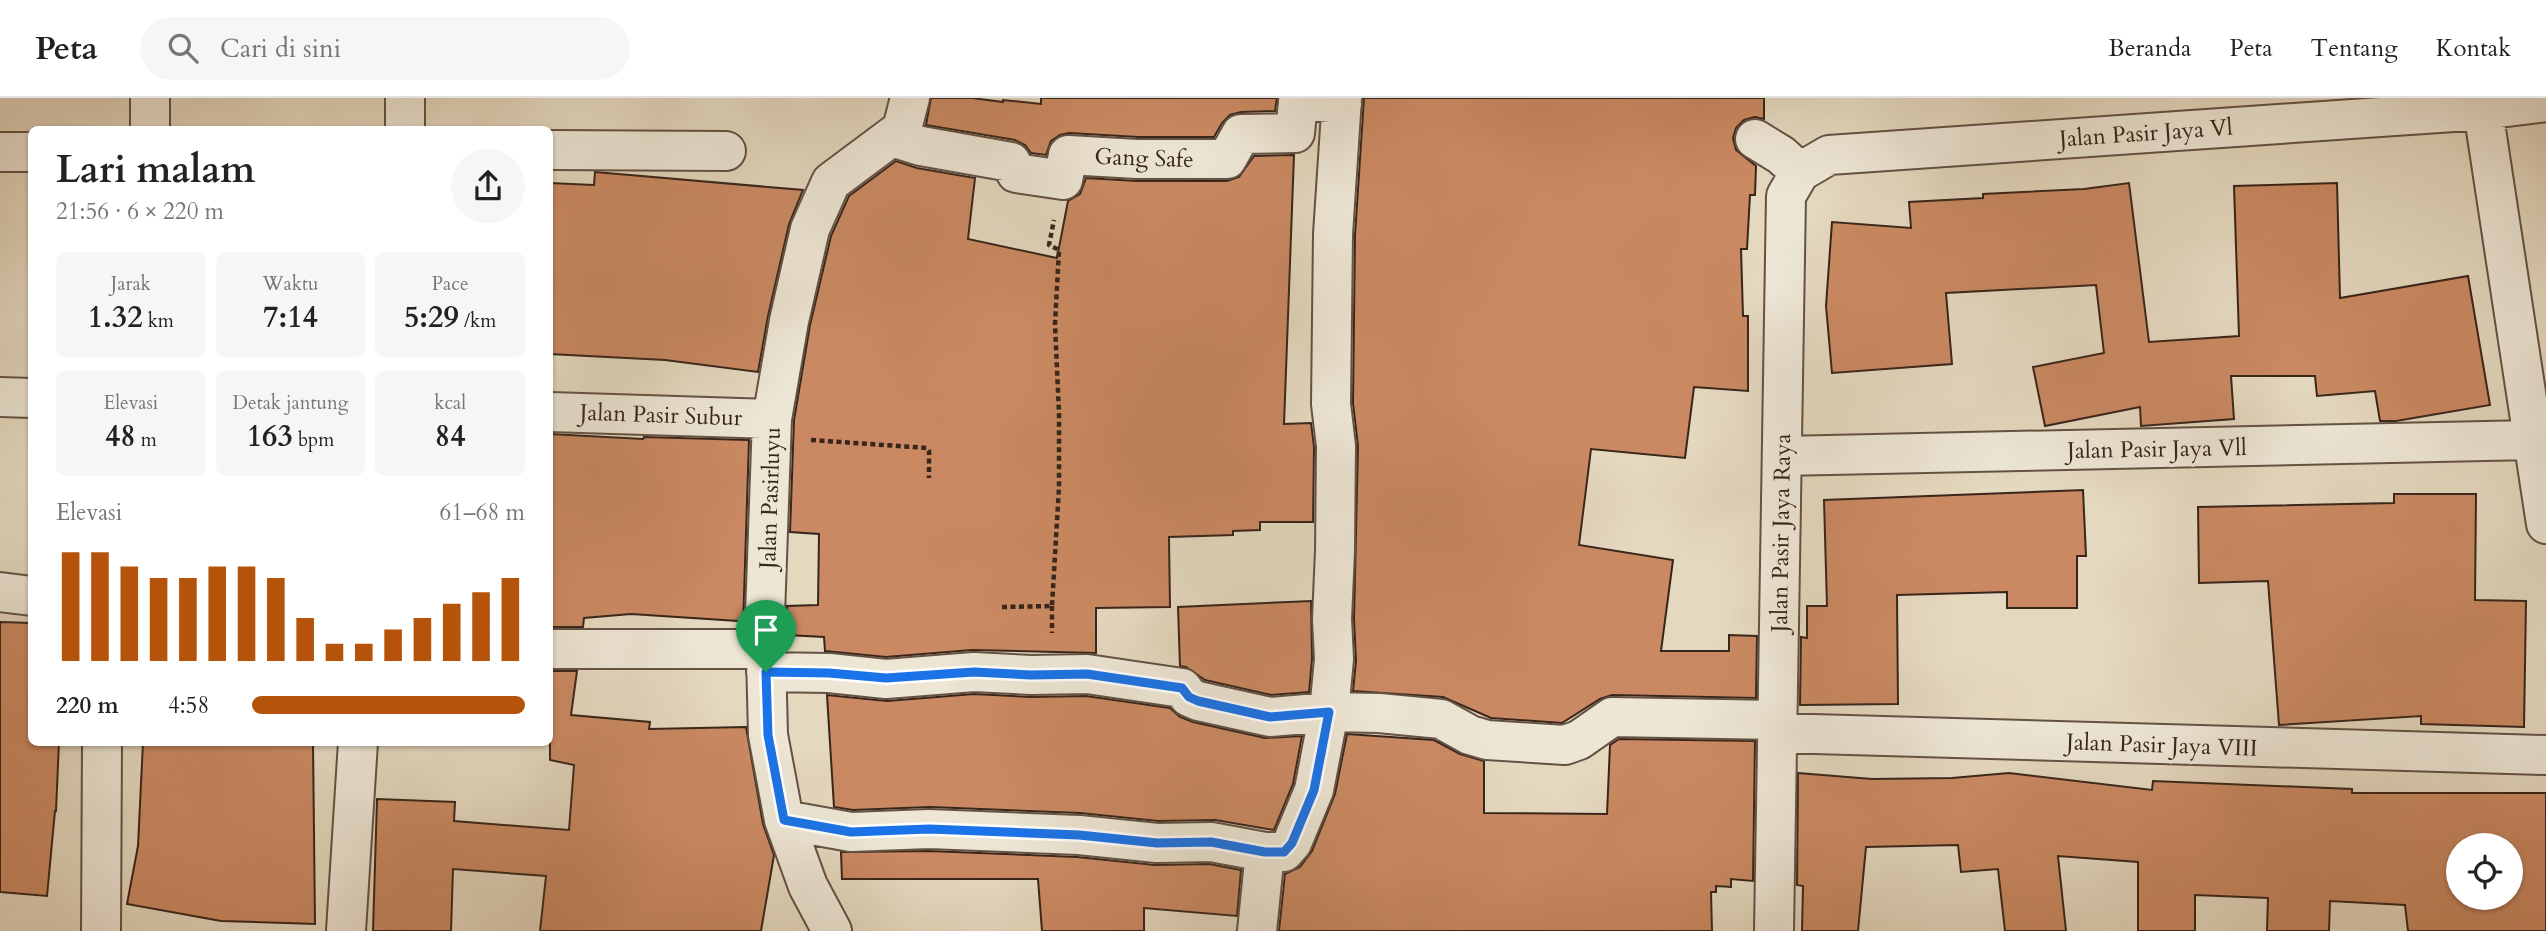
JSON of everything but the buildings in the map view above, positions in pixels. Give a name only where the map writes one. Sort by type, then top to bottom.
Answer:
[{"type":"street","points":[[150,98],[150,126]]},
{"type":"street","points":[[405,98],[405,126]]},
{"type":"street","name":"Jalan Pasirluyu","points":[[832,931],[808,886],[784,820],[768,735],[766,660],[772,428],[789,321],[810,229],[831,182],[858,159],[902,129],[910,98]]},
{"type":"street","name":"Gang Safe","points":[[892,137],[921,146],[1011,162],[1016,173],[1063,180],[1068,155],[1137,159],[1227,159],[1241,134],[1295,133],[1298,102],[1301,100],[1342,101]]},
{"type":"street","points":[[784,820],[851,832],[929,829],[1079,835],[1157,843],[1211,842],[1265,852],[1284,852],[1292,843],[1314,790],[1329,712],[1334,659],[1332,620],[1336,446],[1331,404],[1333,234],[1342,101]]},
{"type":"street","name":"Jalan Pasir Jaya Vl","points":[[1814,164],[2483,110],[2546,102]]},
{"type":"street","points":[[2483,110],[2546,524]]},
{"type":"street","points":[[1755,139],[1781,155],[1814,164]]},
{"type":"street","points":[[553,150],[726,151]]},
{"type":"street","points":[[0,152],[28,152]]},
{"type":"street","name":"Jalan Pasir Jaya Raya","points":[[1774,931],[1786,195],[1814,164]]},
{"type":"street","points":[[0,397],[28,398]]},
{"type":"street","name":"Jalan Pasir Subur","points":[[553,412],[772,428]]},
{"type":"street","name":"Jalan Pasir Jaya Vll","points":[[1782,456],[2532,440]]},
{"type":"street","points":[[0,592],[28,596]]},
{"type":"street","name":"Jalan Pasir Jaya VIII","points":[[553,649],[766,660],[829,673],[886,678],[974,672],[1087,674],[1182,688],[1189,697],[1198,701],[1270,717],[1329,712],[1379,713],[1441,719],[1470,735],[1487,740],[1565,745],[1579,740],[1612,717],[1777,727],[2546,755]]},
{"type":"street","points":[[101,931],[102,746]]},
{"type":"street","points":[[346,931],[358,746]]},
{"type":"street","points":[[1257,931],[1265,852]]},
{"type":"path","points":[[1052,633],[1059,487],[1055,324],[1059,250],[1049,245],[1063,180]]},
{"type":"path","points":[[772,428],[927,448],[929,478]]},
{"type":"path","points":[[1002,607],[1052,606]]},
{"type":"route","points":[[766,672],[829,673],[886,678],[974,672],[1060,676],[1087,674],[1182,688],[1189,697],[1198,701],[1270,717],[1329,712],[1314,790],[1292,843],[1284,852],[1265,852],[1211,842],[1157,843],[1079,835],[929,829],[851,832],[784,820],[768,735],[766,672]]}]
